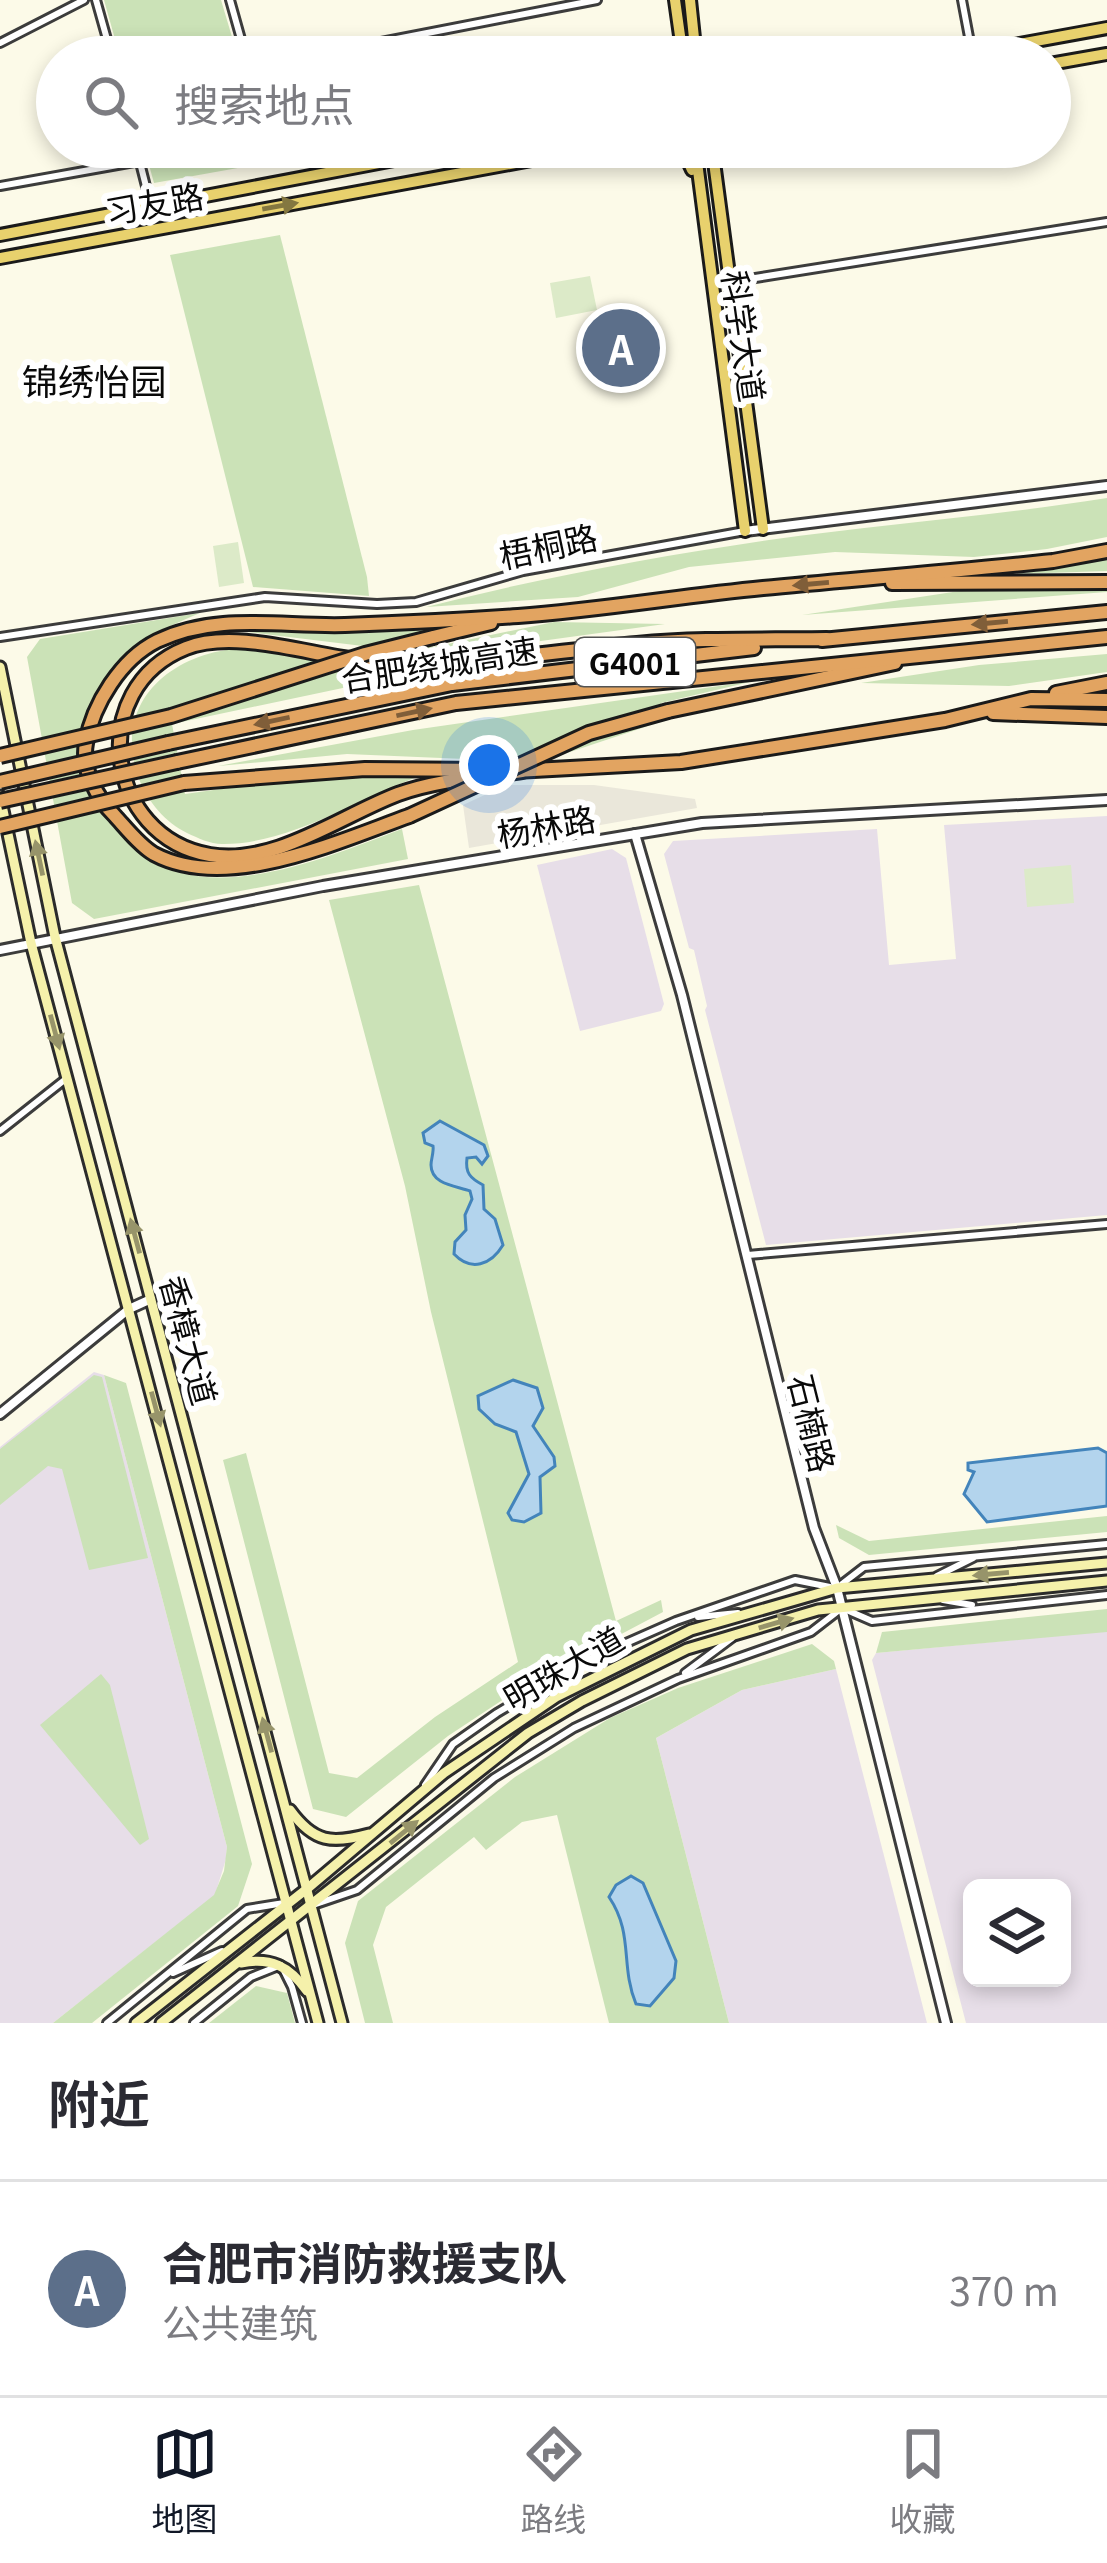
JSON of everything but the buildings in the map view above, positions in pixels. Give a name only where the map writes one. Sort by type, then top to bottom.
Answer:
[{"type":"highway","points":[[963,648],[668,711],[589,733],[409,816],[272,861],[229,867],[192,865],[154,853],[107,809],[85,760],[86,743],[107,690],[135,656],[184,632],[239,621],[341,625],[522,616],[1053,561],[1107,550]]},
{"type":"highway","points":[[860,580],[918,585],[1107,582]]},
{"type":"highway","name":"合肥绕城高速","points":[[0,782],[452,684],[827,639],[1107,612]]},
{"type":"highway","points":[[0,756],[171,716],[365,654],[522,616]]},
{"type":"highway","name":"合肥绕城高速","points":[[0,799],[456,703],[1107,637]]},
{"type":"highway","points":[[522,771],[419,788],[277,847],[236,856],[209,855],[172,842],[139,813],[127,787],[117,737],[129,701],[149,672],[187,647],[238,641],[358,660],[449,664],[643,643],[827,639]]},
{"type":"highway","points":[[0,826],[184,783],[365,769],[522,771],[680,762],[973,713],[1107,683]]},
{"type":"highway","points":[[1031,699],[1107,700]]},
{"type":"highway","points":[[973,713],[1107,717]]},
{"type":"main road","points":[[675,0],[680,36]]},
{"type":"main road","points":[[690,0],[694,36]]},
{"type":"main road","points":[[1064,36],[1107,28]]},
{"type":"main road","points":[[1071,60],[1107,54]]},
{"type":"main road","name":"习友路","points":[[0,235],[352,168]]},
{"type":"main road","name":"习友路","points":[[0,258],[488,168]]},
{"type":"main road","points":[[691,168],[695,177]]},
{"type":"main road","name":"科学大道","points":[[695,168],[746,531]]},
{"type":"main road","name":"科学大道","points":[[714,168],[763,529]]},
{"type":"main road","name":"香樟大道","points":[[0,667],[55,937],[342,2023]]},
{"type":"main road","name":"香樟大道","points":[[0,799],[31,944],[318,2023]]},
{"type":"main road","name":"明珠大道","points":[[136,2023],[419,1794],[556,1697],[691,1630],[837,1588],[1107,1563]]},
{"type":"main road","name":"明珠大道","points":[[161,2023],[528,1733],[688,1649],[818,1610],[1107,1581]]},
{"type":"main road","points":[[286,1805],[316,1836],[339,1842],[374,1832]]},
{"type":"main road","points":[[235,1964],[262,1959],[281,1965],[311,1996]]},
{"type":"street","points":[[0,43],[84,0]]},
{"type":"street","points":[[96,0],[106,36]]},
{"type":"street","points":[[230,0],[240,36]]},
{"type":"street","points":[[412,36],[597,0]]},
{"type":"street","points":[[962,0],[969,36]]},
{"type":"street","points":[[0,186],[101,168]]},
{"type":"street","points":[[142,168],[151,206]]},
{"type":"street","points":[[730,282],[1107,222]]},
{"type":"street","name":"梧桐路","points":[[0,637],[265,597],[416,602],[523,571],[746,531],[1107,486]]},
{"type":"street","name":"杨林路","points":[[0,950],[702,823],[1107,800]]},
{"type":"street","name":"石楠路","points":[[635,834],[682,994],[814,1528],[837,1588],[946,2023]]},
{"type":"street","points":[[0,1132],[67,1078]]},
{"type":"street","points":[[748,1255],[1107,1224]]},
{"type":"street","points":[[0,1414],[129,1309],[152,1300]]},
{"type":"street","points":[[419,1794],[453,1744],[497,1713],[584,1662],[687,1617],[795,1580],[837,1588],[864,1567],[1107,1544]]},
{"type":"street","points":[[931,1579],[976,1556]]},
{"type":"street","points":[[312,1905],[357,1890],[494,1778],[574,1728],[678,1679],[812,1632],[842,1608],[872,1621],[1107,1595]]},
{"type":"street","points":[[934,1599],[982,1606]]},
{"type":"street","points":[[687,1617],[754,1612]]},
{"type":"street","points":[[678,1679],[736,1634]]},
{"type":"street","points":[[107,2023],[247,1909],[287,1902]]},
{"type":"street","points":[[163,1977],[230,1947]]},
{"type":"street","points":[[194,2023],[251,1977],[281,1965],[302,2023]]},
{"type":"street","points":[[173,2023],[184,2005]]},
{"type":"shaded area","points":[[506,785],[594,785],[695,799],[697,808],[469,848],[463,805]]},
{"type":"shaded area","points":[[1107,816],[1107,1215],[766,1245],[694,950],[689,948],[664,854],[673,841],[877,829],[889,965],[956,959],[944,825]]},
{"type":"shaded area","points":[[612,849],[626,858],[664,1004],[661,1011],[580,1031],[537,865]]},
{"type":"shaded area","points":[[94,1372],[104,1375],[227,1847],[226,1859],[215,1895],[53,2023],[0,2023],[0,1447]]},
{"type":"shaded area","points":[[1107,1631],[1107,2023],[966,2023],[872,1660],[876,1653]]},
{"type":"shaded area","points":[[836,1669],[927,2023],[729,2023],[656,1738],[742,1690]]},
{"type":"green space","points":[[104,0],[221,0],[232,36],[114,36]]},
{"type":"green space","points":[[150,168],[238,168],[154,183]]},
{"type":"green space","points":[[280,235],[369,596],[253,587],[170,255]]},
{"type":"green space","points":[[590,276],[597,310],[556,318],[550,283]]},
{"type":"green space","points":[[1107,498],[1107,537],[1047,549],[974,557],[835,552],[689,567],[578,597],[426,607],[726,547]]},
{"type":"green space","points":[[238,542],[244,583],[219,587],[213,546]]},
{"type":"green space","points":[[1107,558],[1107,571],[1016,574]]},
{"type":"green space","points":[[1107,586],[1107,592],[802,615],[966,590]]},
{"type":"green space","points":[[200,613],[128,653],[110,672],[87,714],[82,759],[87,781],[112,824],[158,864],[205,877],[292,867],[402,829],[408,859],[94,919],[72,903],[27,657],[40,639]]},
{"type":"green space","points":[[554,622],[665,624],[454,653],[240,631],[427,627],[433,647]]},
{"type":"green space","points":[[247,648],[362,667],[428,670],[172,724],[185,794],[299,778],[422,775],[298,829],[247,842],[213,843],[171,823],[152,803],[139,779],[132,751],[141,703],[174,669],[220,651]]},
{"type":"green space","points":[[1107,654],[1107,672],[1009,686],[861,683],[979,665]]},
{"type":"green space","points":[[754,681],[661,703],[666,720],[561,755],[465,759],[347,754],[218,766],[413,730]]},
{"type":"green space","points":[[1071,865],[1074,903],[1027,907],[1024,869]]},
{"type":"green space","points":[[419,885],[616,1621],[661,1600],[663,1612],[525,1685],[448,1736],[346,1817],[313,1809],[223,1460],[246,1453],[329,1773],[357,1778],[435,1717],[518,1662],[431,1312],[405,1186],[329,900]]},
{"type":"green space","points":[[94,1375],[102,1377],[148,1558],[89,1570],[62,1469],[48,1466],[0,1505],[0,1449]]},
{"type":"green space","points":[[104,1375],[126,1383],[252,1864],[238,1906],[92,2023],[53,2023],[214,1895],[227,1847]]},
{"type":"green space","points":[[1107,1516],[1107,1532],[869,1555],[839,1538],[836,1525],[869,1541]]},
{"type":"green space","points":[[1107,1609],[1107,1632],[876,1653],[882,1632]]},
{"type":"green space","points":[[812,1644],[834,1661],[836,1669],[742,1690],[656,1738],[729,2023],[609,2023],[557,1815],[522,1822],[486,1850],[474,1837],[386,1907],[373,1945],[393,2023],[365,2023],[345,1943],[358,1901],[515,1777],[610,1718],[678,1688]]},
{"type":"green space","points":[[101,1674],[110,1685],[149,1839],[140,1845],[40,1725]]},
{"type":"green space","points":[[256,1986],[287,1993],[295,2023],[209,2023]]},
{"type":"water","points":[[440,1121],[484,1145],[488,1156],[482,1164],[476,1157],[467,1158],[467,1168],[483,1185],[484,1209],[495,1219],[503,1245],[480,1264],[467,1263],[454,1254],[455,1242],[466,1230],[465,1215],[472,1199],[470,1191],[446,1184],[432,1172],[433,1146],[425,1143],[423,1133]]},
{"type":"water","points":[[513,1380],[537,1388],[543,1408],[533,1426],[555,1466],[540,1477],[541,1513],[524,1522],[512,1520],[508,1513],[529,1474],[516,1432],[495,1424],[479,1409],[478,1396]]},
{"type":"water","points":[[1098,1448],[1107,1453],[1107,1506],[987,1522],[964,1494],[974,1472],[968,1470],[968,1463]]},
{"type":"water","points":[[631,1876],[643,1883],[676,1961],[674,1978],[650,2006],[636,2004],[622,1924],[609,1897],[616,1885]]},
{"type":"place","name":"合肥市消防救援支队","points":[[621,348]]},
{"type":"district","name":"锦绣怡园","points":[[94,379]]}]
